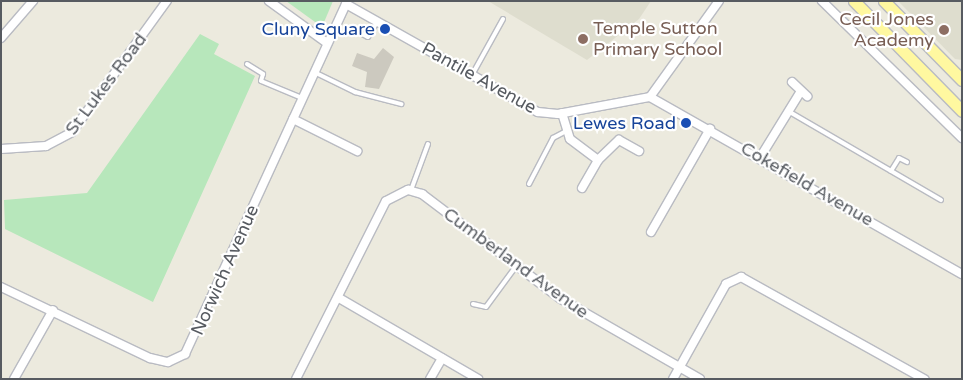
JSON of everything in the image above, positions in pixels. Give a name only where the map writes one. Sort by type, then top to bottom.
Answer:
[{"type":"main road","points":[[854,1],[962,111]]},
{"type":"main road","points":[[884,1],[960,75]]},
{"type":"street","points":[[1,38],[33,1]]},
{"type":"street","name":"St Lukes Road","points":[[1,149],[46,146],[72,132],[167,1]]},
{"type":"street","points":[[270,1],[327,42]]},
{"type":"street","points":[[650,97],[719,1]]},
{"type":"street","points":[[822,1],[962,138]]},
{"type":"street","name":"Norwich Avenue","points":[[1,287],[159,361],[177,360],[185,354],[347,2]]},
{"type":"street","name":"Pantile Avenue","points":[[347,2],[378,22],[538,112],[562,114],[650,97]]},
{"type":"street","points":[[761,156],[788,111],[804,94],[792,82]]},
{"type":"street","name":"Cokefield Avenue","points":[[650,97],[761,156],[962,274]]},
{"type":"street","points":[[562,114],[566,131],[574,144],[598,160]]},
{"type":"street","points":[[293,119],[358,151]]},
{"type":"street","points":[[651,232],[710,129]]},
{"type":"street","points":[[582,188],[598,160],[620,140],[639,151]]},
{"type":"street","points":[[296,379],[339,298],[386,201],[396,192],[411,190]]},
{"type":"street","name":"Cumberland Avenue","points":[[411,190],[578,310],[700,379]]},
{"type":"street","points":[[672,379],[726,284],[734,277],[747,278],[924,379]]},
{"type":"street","points":[[339,298],[478,379]]},
{"type":"street","points":[[14,379],[53,310]]},
{"type":"street","points":[[430,379],[442,358]]},
{"type":"lane","points":[[472,75],[503,19]]},
{"type":"lane","points":[[350,28],[368,37],[378,22]]},
{"type":"lane","points":[[247,64],[263,74],[261,81],[302,98]]},
{"type":"lane","points":[[314,72],[355,92],[401,104]]},
{"type":"lane","points":[[788,111],[940,200]]},
{"type":"lane","points":[[529,184],[554,138],[566,131]]},
{"type":"lane","points":[[411,190],[428,144]]},
{"type":"lane","points":[[891,171],[899,158],[906,162]]},
{"type":"lane","points":[[473,304],[486,307],[517,265]]},
{"type":"shaded area","name":"Temple Sutton Primary School","points":[[488,1],[651,1],[639,19],[587,60]]},
{"type":"shaded area","name":"Cecil Jones Academy","points":[[898,1],[962,1],[962,60],[955,59]]},
{"type":"green space","points":[[286,1],[333,1],[322,27]]},
{"type":"green space","points":[[200,34],[219,44],[214,54],[255,76],[153,302],[5,229],[4,200],[87,193]]},
{"type":"building","points":[[383,48],[394,57],[379,89],[365,87],[367,72],[352,66],[357,53],[374,59]]},
{"type":"place","name":"Cluny Square","points":[[385,29]]},
{"type":"place","name":"Cecil Jones Academy","points":[[944,30]]},
{"type":"place","name":"Temple Sutton Primary School","points":[[583,39]]},
{"type":"place","name":"Lewes Road","points":[[686,123]]}]
